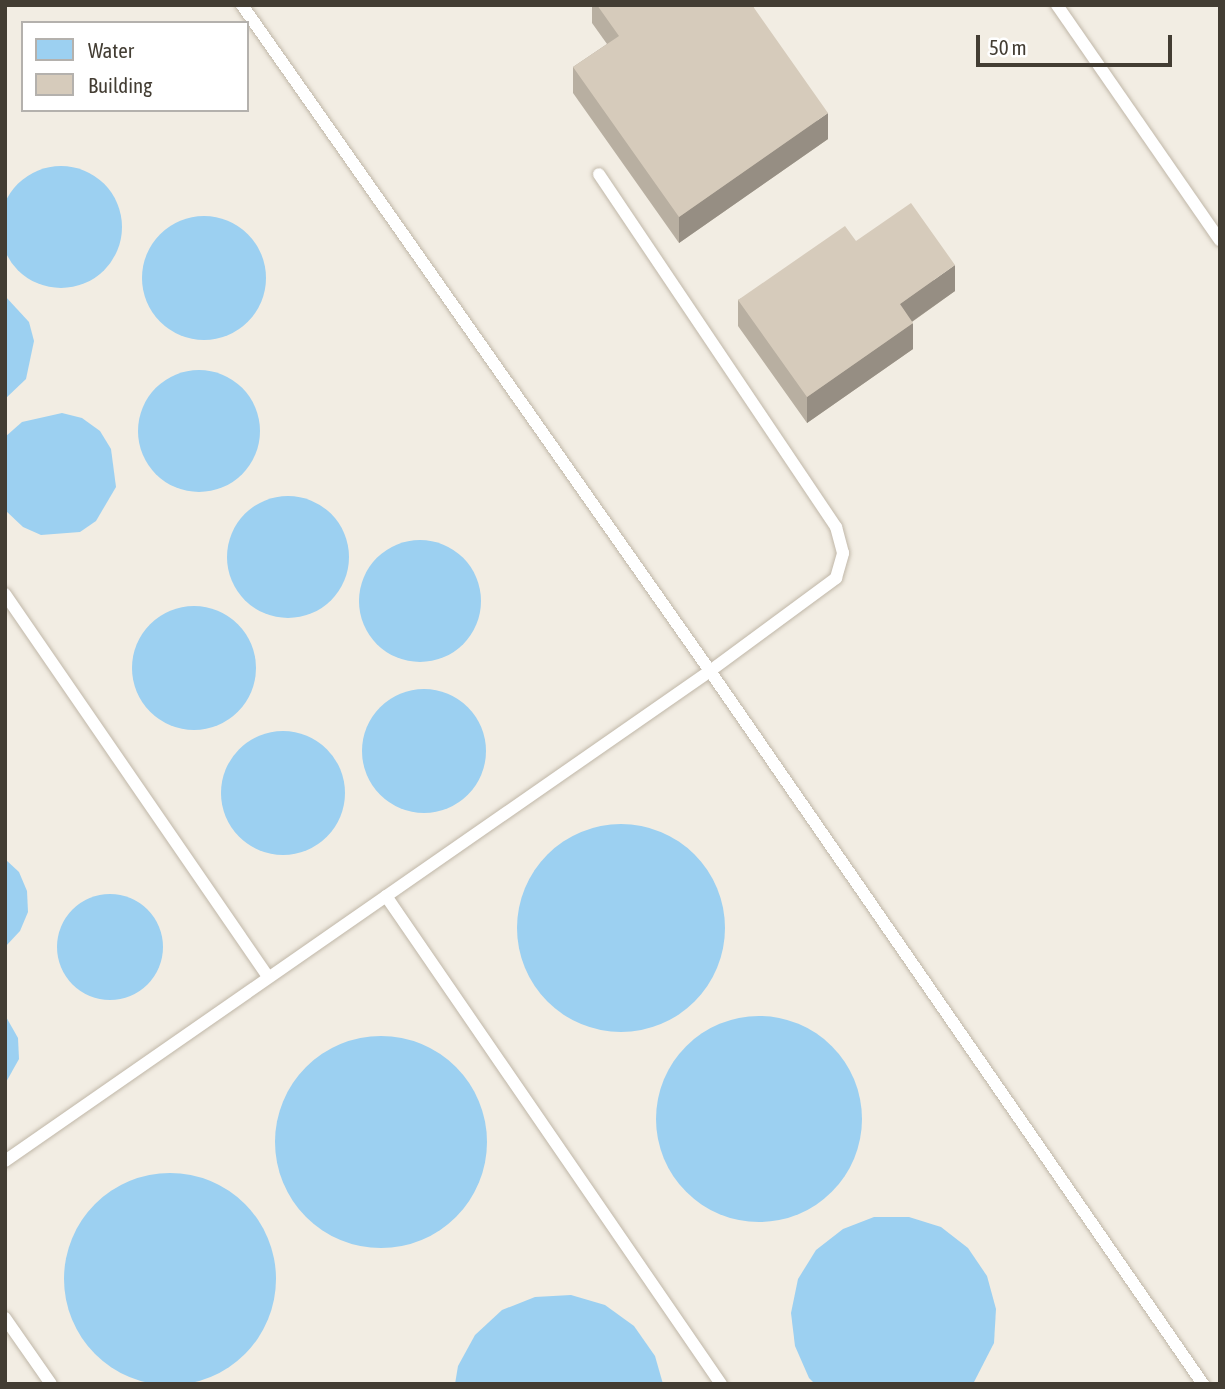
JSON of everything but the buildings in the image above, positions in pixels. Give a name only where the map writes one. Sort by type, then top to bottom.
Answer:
[{"type":"lane","points":[[242,5],[710,671],[1203,1384]]},
{"type":"lane","points":[[1057,5],[1220,240]]},
{"type":"lane","points":[[5,1161],[827,588],[841,566],[842,539],[599,174]]},
{"type":"lane","points":[[5,594],[268,976]]},
{"type":"lane","points":[[386,896],[721,1384]]},
{"type":"lane","points":[[5,1318],[51,1384]]},
{"type":"water","points":[[61,166],[84,171],[104,184],[117,204],[122,227],[117,250],[104,270],[84,283],[61,288],[38,283],[18,270],[5,250],[0,227],[5,204],[18,184],[38,171]]},
{"type":"water","points":[[204,216],[228,221],[248,234],[261,254],[266,278],[261,302],[248,322],[228,335],[204,340],[180,335],[160,322],[147,302],[142,278],[147,254],[160,234],[180,221]]},
{"type":"water","points":[[5,296],[29,322],[34,341],[26,379],[5,399]]},
{"type":"water","points":[[199,370],[223,374],[242,388],[256,407],[260,431],[256,455],[242,474],[223,488],[199,492],[175,488],[156,474],[142,455],[138,431],[142,407],[156,388],[175,374]]},
{"type":"water","points":[[62,413],[82,418],[100,431],[111,449],[116,487],[96,521],[80,532],[41,535],[23,527],[5,510],[5,437],[22,422]]},
{"type":"water","points":[[288,496],[312,500],[331,514],[345,533],[349,557],[345,581],[331,600],[312,614],[288,618],[264,614],[245,600],[231,581],[227,557],[231,533],[245,514],[264,500]]},
{"type":"water","points":[[420,540],[444,544],[463,558],[477,577],[481,601],[477,625],[463,644],[444,658],[420,662],[396,658],[377,644],[363,625],[359,601],[363,577],[377,558],[396,544]]},
{"type":"water","points":[[194,606],[218,611],[237,625],[251,644],[256,668],[251,692],[237,711],[218,725],[194,730],[170,725],[151,711],[137,692],[132,668],[137,644],[151,625],[170,611]]},
{"type":"water","points":[[424,689],[448,694],[468,707],[481,727],[486,751],[481,775],[468,795],[448,808],[424,813],[400,808],[380,795],[367,775],[362,751],[367,727],[380,707],[400,694]]},
{"type":"water","points":[[283,731],[307,736],[327,749],[340,769],[345,793],[340,817],[327,837],[307,850],[283,855],[259,850],[239,837],[226,817],[221,793],[226,769],[239,749],[259,736]]},
{"type":"water","points":[[621,824],[661,832],[679,841],[695,854],[708,870],[717,888],[725,928],[717,968],[708,986],[695,1002],[679,1015],[661,1024],[621,1032],[581,1024],[563,1015],[547,1002],[534,986],[525,968],[517,928],[525,888],[534,870],[547,854],[563,841],[581,832]]},
{"type":"water","points":[[5,859],[19,872],[27,891],[28,912],[20,931],[5,947]]},
{"type":"water","points":[[110,894],[130,898],[147,910],[159,927],[163,947],[159,967],[147,984],[130,996],[110,1000],[90,996],[73,984],[61,967],[57,947],[61,927],[73,910],[90,898]]},
{"type":"water","points":[[5,1015],[18,1038],[19,1059],[5,1084]]},
{"type":"water","points":[[759,1016],[798,1024],[816,1033],[832,1046],[845,1062],[854,1080],[862,1119],[854,1158],[845,1176],[832,1192],[816,1205],[798,1214],[759,1222],[720,1214],[702,1205],[686,1192],[673,1176],[664,1158],[656,1119],[664,1080],[673,1062],[686,1046],[702,1033],[720,1024]]},
{"type":"water","points":[[381,1036],[402,1038],[421,1044],[456,1067],[479,1102],[485,1121],[485,1163],[479,1182],[456,1217],[421,1240],[402,1246],[381,1248],[360,1246],[341,1240],[306,1217],[283,1182],[277,1163],[275,1142],[277,1121],[283,1102],[306,1067],[341,1044],[360,1038]]},
{"type":"water","points":[[170,1173],[191,1175],[210,1182],[229,1191],[245,1204],[258,1220],[267,1239],[274,1258],[274,1300],[267,1319],[258,1338],[245,1354],[229,1367],[210,1376],[191,1383],[170,1385],[149,1383],[130,1376],[111,1367],[95,1354],[82,1338],[73,1319],[66,1300],[64,1279],[66,1258],[73,1239],[82,1220],[95,1204],[111,1191],[130,1182],[149,1175]]},
{"type":"water","points":[[874,1217],[909,1217],[941,1227],[968,1248],[987,1276],[996,1309],[994,1343],[973,1384],[815,1384],[809,1378],[795,1346],[791,1313],[798,1279],[816,1250],[843,1229]]},
{"type":"water","points":[[571,1295],[605,1305],[634,1326],[655,1356],[663,1384],[455,1384],[458,1366],[475,1335],[502,1310],[535,1297]]}]
